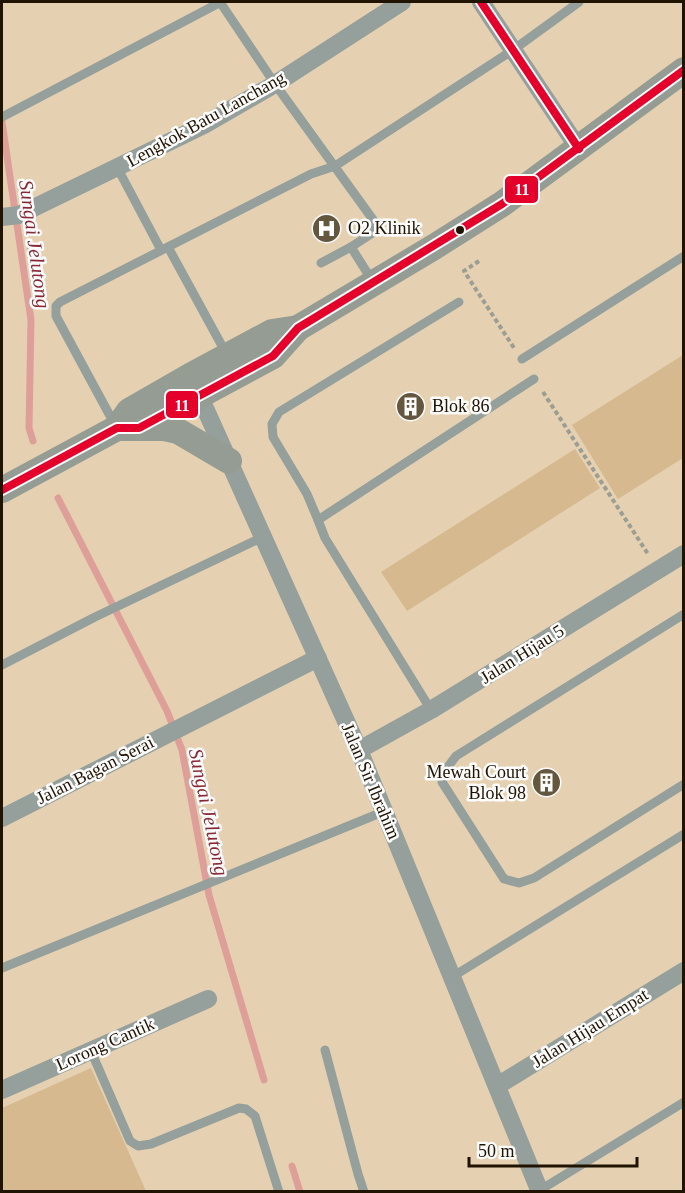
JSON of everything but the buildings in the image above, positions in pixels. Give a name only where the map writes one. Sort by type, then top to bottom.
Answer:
[{"type":"main road","points":[[195,386],[273,356],[298,328],[434,248],[502,204],[684,70]]},
{"type":"main road","points":[[2,490],[128,428],[195,386],[228,356],[272,332],[298,328]]},
{"type":"main road","points":[[128,428],[164,428],[178,431],[229,461]]},
{"type":"street","name":"Lengkok Batu Lanchang","points":[[2,218],[27,212],[204,125],[275,84],[402,2]]},
{"type":"street","points":[[481,2],[579,149]]},
{"type":"street","name":"Jalan Sir Ibrahim","points":[[195,386],[359,750],[540,1191]]},
{"type":"street","name":"Jalan Hijau 5","points":[[359,750],[431,710],[684,554]]},
{"type":"street","name":"Jalan Bagan Serai","points":[[2,818],[318,658]]},
{"type":"street","name":"Jalan Hijau Empat","points":[[496,1086],[684,970]]},
{"type":"street","name":"Lorong Cantik","points":[[2,1090],[208,999]]},
{"type":"lane","points":[[4,116],[220,2],[376,226],[371,235],[321,263]]},
{"type":"lane","points":[[128,428],[55,311],[60,302],[311,174],[335,166],[513,50],[579,2]]},
{"type":"lane","points":[[118,168],[228,356]]},
{"type":"lane","points":[[351,247],[373,282]]},
{"type":"lane","points":[[522,359],[684,256]]},
{"type":"lane","points":[[431,710],[325,538],[307,494],[273,437],[272,424],[279,412],[459,302]]},
{"type":"lane","points":[[318,520],[534,379]]},
{"type":"lane","points":[[2,665],[125,602],[263,537]]},
{"type":"lane","points":[[684,614],[456,756],[447,768],[442,782],[504,879],[519,883],[534,878],[684,784]]},
{"type":"lane","points":[[2,968],[385,811]]},
{"type":"lane","points":[[452,978],[683,835]]},
{"type":"lane","points":[[325,1050],[364,1191]]},
{"type":"lane","points":[[91,1051],[130,1141],[138,1146],[151,1144],[239,1108],[246,1109],[255,1116],[279,1191]]},
{"type":"lane","points":[[540,1191],[684,1102]]},
{"type":"path","points":[[27,212],[38,305],[55,311]]},
{"type":"path","points":[[479,261],[464,271],[522,359]]},
{"type":"path","points":[[534,379],[658,570]]},
{"type":"shaded area","points":[[683,355],[683,458],[618,499],[572,425]]},
{"type":"shaded area","points":[[575,449],[600,488],[407,611],[381,572]]},
{"type":"shaded area","points":[[91,1068],[146,1191],[2,1191],[2,1108]]},
{"type":"waterway","name":"Sungai Jelutong","points":[[2,122],[31,320],[29,428],[33,441]]},
{"type":"waterway","name":"Sungai Jelutong","points":[[58,498],[167,711],[182,750],[209,895],[264,1080]]},
{"type":"waterway","name":"Sungai Jelutong","points":[[292,1166],[300,1192]]},
{"type":"transit line","name":"11","points":[[481,2],[579,149]]},
{"type":"transit line","name":"11","points":[[2,490],[117,428],[139,428],[273,356],[298,328],[502,204],[684,70]]},
{"type":"place","name":"O2 Klinik","points":[[327,228]]},
{"type":"place","name":"Blok 86","points":[[411,406]]},
{"type":"place","name":"Mewah Court Blok 98","points":[[547,782]]}]
